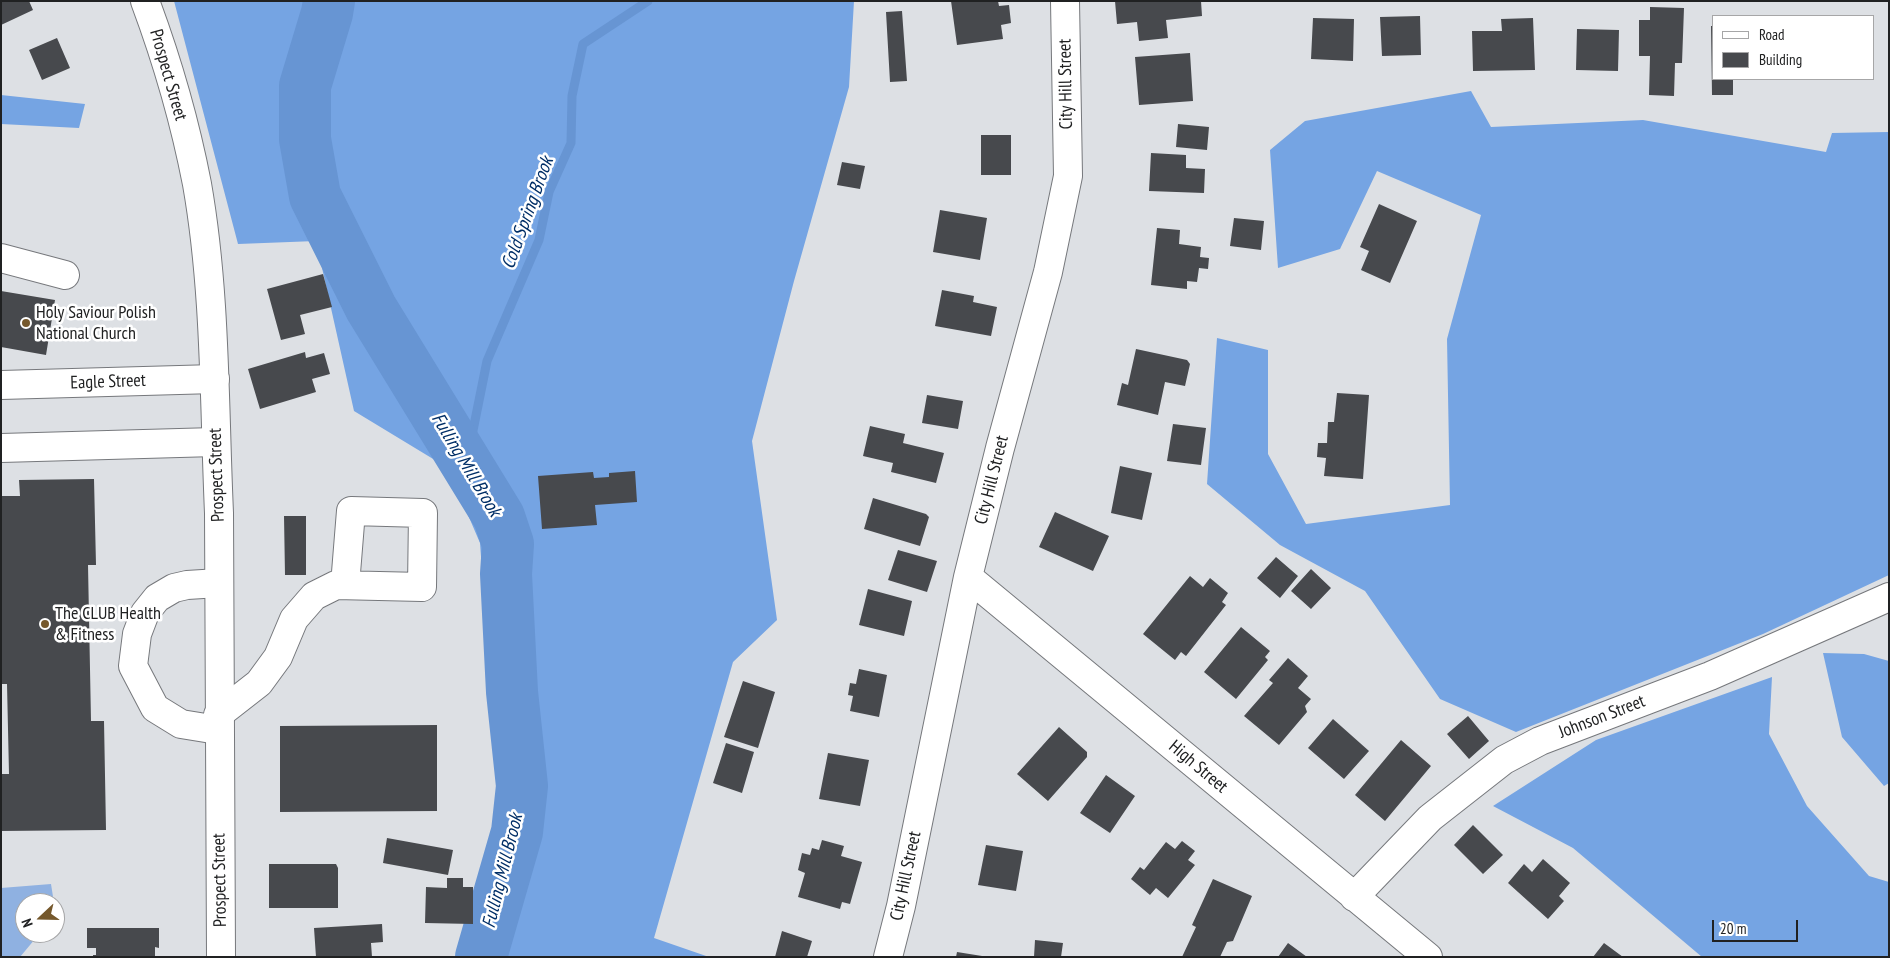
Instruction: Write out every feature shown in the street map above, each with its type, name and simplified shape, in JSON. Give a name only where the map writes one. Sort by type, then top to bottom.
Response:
[{"type":"street","name":"Prospect Street","points":[[145,1],[161,45],[177,99],[197,184],[211,308],[215,379],[218,513],[221,957]]},
{"type":"street","name":"City Hill Street","points":[[888,957],[901,906],[968,576],[1000,448],[1048,272],[1068,176],[1064,1]]},
{"type":"street","points":[[1,258],[65,275]]},
{"type":"street","name":"Eagle Street","points":[[1,385],[215,379]]},
{"type":"street","points":[[1,448],[215,442]]},
{"type":"street","name":"High Street","points":[[968,576],[1428,957]]},
{"type":"street","points":[[219,583],[174,588],[158,598],[145,613],[140,627],[135,646],[133,666],[155,708],[181,724],[218,723],[259,683],[278,657],[294,619],[314,596],[336,585],[345,585]]},
{"type":"street","name":"Johnson Street","points":[[1354,897],[1430,818],[1512,756],[1540,740],[1710,676],[1889,597]]},
{"type":"shaded area","points":[[174,1],[854,1],[849,87],[794,281],[752,441],[777,620],[733,662],[654,938],[709,957],[463,957],[501,827],[480,543],[448,468],[354,411],[316,241],[238,244]]},
{"type":"shaded area","points":[[1471,91],[1491,127],[1643,120],[1826,152],[1832,133],[1889,132],[1889,575],[1763,634],[1516,732],[1440,699],[1365,591],[1280,545],[1207,484],[1217,338],[1268,350],[1268,454],[1306,524],[1450,505],[1447,339],[1481,215],[1377,171],[1340,249],[1278,268],[1270,150],[1305,121]]},
{"type":"shaded area","points":[[1,95],[85,104],[79,128],[1,124]]},
{"type":"shaded area","points":[[1823,653],[1864,654],[1889,661],[1889,783],[1884,786],[1842,737]]},
{"type":"shaded area","points":[[1772,677],[1769,734],[1807,806],[1869,876],[1889,882],[1889,957],[1702,957],[1573,848],[1493,806],[1596,740]]},
{"type":"shaded area","points":[[51,884],[52,893],[15,893],[15,943],[32,943],[20,957],[1,957],[1,888]]},
{"type":"building","points":[[1,1],[29,1],[33,10],[1,25]]},
{"type":"building","points":[[951,1],[998,1],[999,6],[1009,5],[1011,23],[1001,25],[1003,39],[957,45]]},
{"type":"building","points":[[1115,1],[1201,1],[1202,16],[1166,20],[1168,38],[1139,41],[1137,22],[1117,24]]},
{"type":"building","points":[[1650,7],[1684,8],[1682,63],[1675,63],[1674,96],[1649,95],[1650,56],[1639,56],[1639,20],[1650,20]]},
{"type":"building","points":[[902,11],[907,81],[890,82],[886,12]]},
{"type":"building","points":[[1420,16],[1421,55],[1382,56],[1380,17]]},
{"type":"building","points":[[1313,18],[1354,19],[1353,61],[1311,59]]},
{"type":"building","points":[[1533,18],[1535,70],[1473,71],[1472,31],[1502,31],[1501,19]]},
{"type":"building","points":[[1711,26],[1712,80],[1733,80],[1733,95],[1712,95]]},
{"type":"building","points":[[1577,29],[1619,30],[1618,71],[1576,70]]},
{"type":"building","points":[[57,38],[70,68],[42,80],[29,50]]},
{"type":"building","points":[[1190,53],[1193,101],[1139,105],[1135,57]]},
{"type":"building","points":[[1178,124],[1209,127],[1207,150],[1176,147]]},
{"type":"building","points":[[981,135],[1011,135],[1011,175],[981,175]]},
{"type":"building","points":[[1151,153],[1186,155],[1186,168],[1205,169],[1204,193],[1149,191]]},
{"type":"building","points":[[842,162],[865,166],[860,189],[837,185]]},
{"type":"building","points":[[1379,204],[1417,221],[1390,283],[1361,270],[1369,251],[1360,247]]},
{"type":"building","points":[[940,210],[987,218],[980,260],[933,252]]},
{"type":"building","points":[[1234,218],[1264,221],[1261,250],[1230,246]]},
{"type":"building","points":[[1157,228],[1180,230],[1179,244],[1201,247],[1200,257],[1209,258],[1208,269],[1199,268],[1197,282],[1187,281],[1187,289],[1151,285]]},
{"type":"building","points":[[323,274],[332,307],[300,315],[305,334],[281,340],[267,289]]},
{"type":"building","points":[[942,290],[974,296],[973,302],[997,307],[991,336],[935,326]]},
{"type":"building","name":"Holy Saviour Polish National Church","points":[[1,291],[55,300],[46,355],[1,347]]},
{"type":"building","points":[[1136,349],[1187,360],[1190,364],[1185,386],[1165,382],[1158,415],[1117,405],[1122,383],[1128,385]]},
{"type":"building","points":[[305,352],[306,358],[324,353],[330,374],[312,379],[316,392],[260,409],[248,369]]},
{"type":"building","points":[[1337,393],[1369,395],[1363,479],[1324,476],[1326,458],[1317,457],[1318,443],[1327,443],[1328,422],[1334,422]]},
{"type":"building","points":[[927,395],[963,401],[958,429],[922,423]]},
{"type":"building","points":[[1173,424],[1206,428],[1201,465],[1167,461]]},
{"type":"building","points":[[870,426],[905,434],[903,443],[944,453],[936,483],[891,472],[893,463],[863,456]]},
{"type":"building","points":[[1120,466],[1152,473],[1142,520],[1111,513]]},
{"type":"building","points":[[635,471],[637,502],[595,505],[597,525],[542,529],[538,476],[593,472],[594,478],[609,477],[609,473]]},
{"type":"building","name":"The CLUB Health & Fitness","points":[[94,479],[96,565],[88,565],[91,721],[104,721],[106,830],[1,831],[1,774],[9,774],[7,684],[1,684],[1,496],[20,496],[19,480]]},
{"type":"building","points":[[873,498],[926,514],[929,517],[920,546],[864,529]]},
{"type":"building","points":[[1055,512],[1109,536],[1093,571],[1039,547]]},
{"type":"building","points":[[284,516],[306,516],[306,575],[285,575]]},
{"type":"building","points":[[898,550],[937,561],[927,592],[888,580]]},
{"type":"building","points":[[1276,557],[1298,576],[1280,598],[1257,578]]},
{"type":"building","points":[[1311,569],[1331,588],[1311,609],[1291,591]]},
{"type":"building","points":[[1190,576],[1203,587],[1210,578],[1228,593],[1222,602],[1226,605],[1186,656],[1181,652],[1175,660],[1143,634]]},
{"type":"building","points":[[868,589],[912,601],[904,636],[859,625]]},
{"type":"building","points":[[1241,627],[1270,651],[1265,657],[1268,660],[1236,699],[1204,672]]},
{"type":"building","points":[[1288,658],[1308,676],[1298,688],[1311,699],[1305,706],[1307,712],[1279,745],[1244,716],[1273,683],[1269,680]]},
{"type":"building","points":[[859,669],[887,675],[879,717],[850,711],[853,696],[848,695],[850,683],[856,684]]},
{"type":"building","points":[[743,681],[775,692],[758,748],[724,737]]},
{"type":"building","points":[[1468,716],[1489,741],[1469,759],[1447,734]]},
{"type":"building","points":[[1333,719],[1369,751],[1344,779],[1308,748]]},
{"type":"building","points":[[437,725],[437,811],[280,812],[280,726]]},
{"type":"building","points":[[1059,727],[1087,752],[1087,757],[1048,801],[1017,774]]},
{"type":"building","points":[[1401,740],[1431,766],[1385,821],[1355,795]]},
{"type":"building","points":[[726,743],[754,752],[742,793],[713,783]]},
{"type":"building","points":[[828,753],[869,760],[860,806],[819,799]]},
{"type":"building","points":[[1106,775],[1135,796],[1110,833],[1080,813]]},
{"type":"building","points":[[1473,825],[1503,855],[1483,874],[1454,845]]},
{"type":"building","points":[[387,838],[453,850],[448,875],[383,863]]},
{"type":"building","points":[[822,840],[844,846],[841,856],[862,862],[850,904],[842,902],[840,909],[798,897],[805,873],[798,870],[802,853],[810,855],[812,848],[819,850]]},
{"type":"building","points":[[1182,841],[1195,851],[1188,860],[1195,865],[1168,898],[1156,888],[1150,895],[1131,879],[1140,867],[1144,870],[1166,842],[1175,849]]},
{"type":"building","points":[[986,845],[1023,851],[1016,891],[978,885]]},
{"type":"building","points":[[1543,859],[1570,883],[1559,896],[1564,901],[1548,919],[1508,883],[1524,864],[1532,872]]},
{"type":"building","points":[[269,864],[336,864],[338,868],[338,908],[269,908]]},
{"type":"building","points":[[447,878],[463,878],[463,887],[473,887],[473,924],[425,923],[426,887],[447,888]]},
{"type":"building","points":[[1213,879],[1252,896],[1233,941],[1227,942],[1220,957],[1182,957],[1196,927],[1192,925]]},
{"type":"building","points":[[382,924],[383,942],[371,943],[372,957],[316,957],[314,928]]},
{"type":"building","points":[[87,928],[159,928],[159,948],[155,947],[155,957],[93,957],[93,955],[96,955],[96,948],[87,948]]},
{"type":"building","points":[[782,931],[812,941],[807,957],[775,957]]},
{"type":"building","points":[[1035,940],[1063,943],[1061,957],[1034,957]]},
{"type":"building","points":[[1288,943],[1307,957],[1278,957]]},
{"type":"building","points":[[1604,943],[1623,957],[1593,957]]},
{"type":"building","points":[[957,952],[982,956],[982,957],[956,957]]},
{"type":"waterway","name":"Cold Spring Brook","points":[[329,1],[305,86],[305,139],[315,196],[371,308],[499,517],[508,544],[506,574],[512,692],[522,786],[517,832],[481,957]]},
{"type":"waterway","name":"Cold Spring Brook","points":[[466,465],[487,361],[539,240],[549,192],[571,143],[572,96],[583,44],[648,1]]},
{"type":"place","name":"Holy Saviour Polish National Church","points":[[26,323]]},
{"type":"place","name":"The CLUB Health & Fitness","points":[[45,624]]},
{"type":"water label","name":"Fulling Mill Brook","points":[[466,465]]},
{"type":"water label","name":"Fulling Mill Brook","points":[[503,871]]}]
